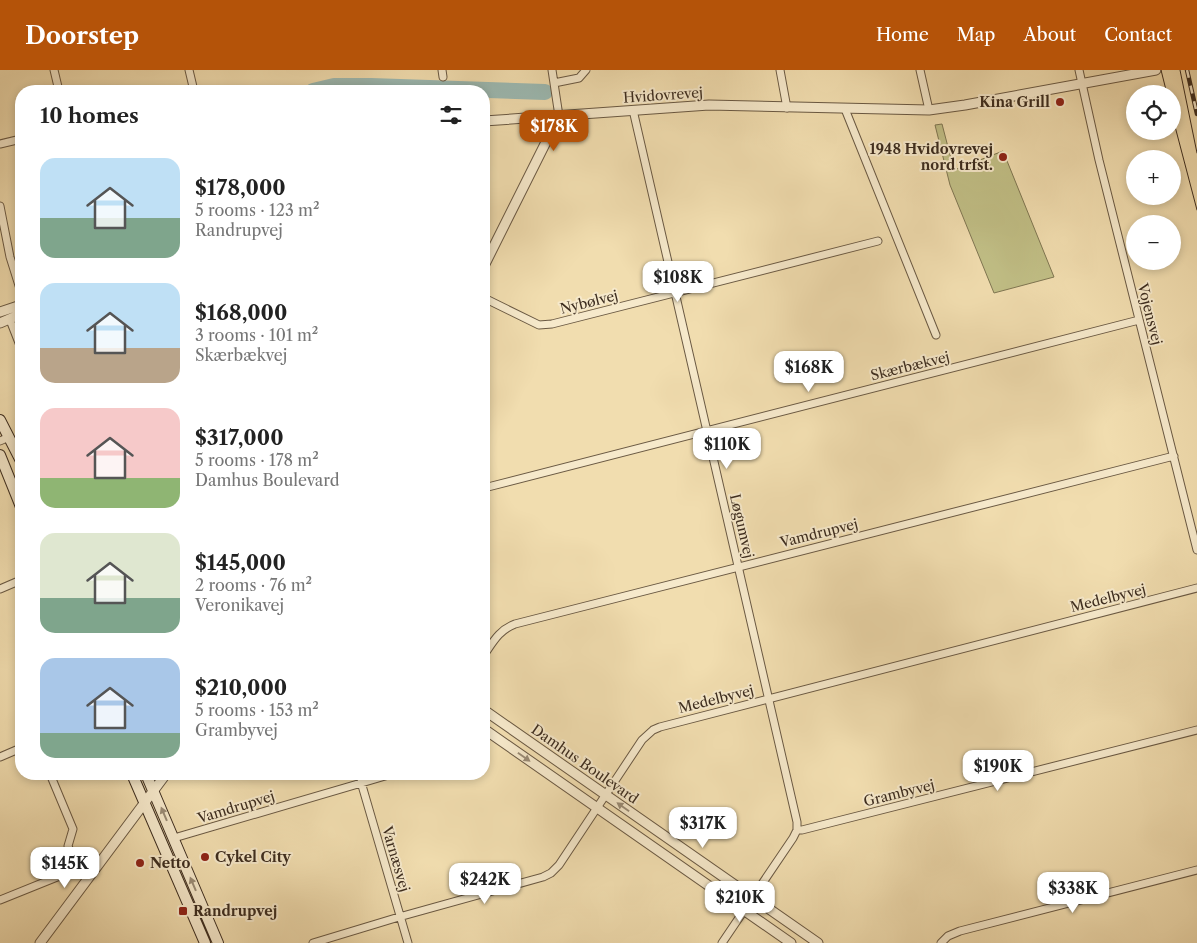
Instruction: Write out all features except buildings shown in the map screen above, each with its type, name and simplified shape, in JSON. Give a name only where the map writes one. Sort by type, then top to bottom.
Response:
[{"type":"main road","points":[[0,420],[5,439],[15,453]]},
{"type":"main road","points":[[0,454],[15,492]]},
{"type":"main road","points":[[135,780],[205,943]]},
{"type":"main road","points":[[149,780],[218,943]]},
{"type":"street","points":[[54,70],[58,85]]},
{"type":"street","points":[[189,70],[193,85]]},
{"type":"street","points":[[490,254],[559,116],[552,70]]},
{"type":"street","points":[[554,83],[579,78],[586,70]]},
{"type":"street","points":[[780,70],[787,108]]},
{"type":"street","points":[[920,70],[928,110]]},
{"type":"street","name":"Vojensvej","points":[[1079,70],[1197,550]]},
{"type":"street","name":"Hvidovrevej","points":[[490,121],[709,106],[928,110],[1156,70]]},
{"type":"street","points":[[845,108],[936,335]]},
{"type":"street","name":"Løgumvej","points":[[633,110],[796,814],[797,830]]},
{"type":"street","points":[[0,144],[15,140]]},
{"type":"street","points":[[0,206],[10,258],[15,273]]},
{"type":"street","name":"Nybølvej","points":[[490,301],[539,325],[552,324],[878,241]]},
{"type":"street","points":[[0,312],[15,307]]},
{"type":"street","points":[[0,323],[15,317]]},
{"type":"street","points":[[10,320],[15,333]]},
{"type":"street","name":"Skærbækvej","points":[[490,486],[1139,320]]},
{"type":"street","name":"Vamdrupvej","points":[[490,646],[499,633],[515,624],[1174,456]]},
{"type":"street","points":[[0,588],[15,582]]},
{"type":"street","name":"Medelbyvej","points":[[313,943],[543,877],[559,865],[642,740],[653,730],[667,724],[1197,588]]},
{"type":"street","name":"Damhus Boulevard","points":[[490,714],[818,943]]},
{"type":"street","name":"Grambyvej","points":[[797,830],[1197,730]]},
{"type":"street","points":[[490,733],[791,943]]},
{"type":"street","points":[[0,757],[15,751]]},
{"type":"street","points":[[53,780],[73,829],[68,846],[77,869],[89,877]]},
{"type":"street","points":[[40,943],[161,780]]},
{"type":"street","name":"Vamdrupvej","points":[[174,838],[369,780]]},
{"type":"street","name":"Varnæsvej","points":[[361,782],[408,943]]},
{"type":"street","points":[[722,943],[797,830]]},
{"type":"street","points":[[0,900],[77,869]]},
{"type":"street","points":[[941,943],[948,936],[960,931],[1197,870]]},
{"type":"shaded area","points":[[942,124],[954,170],[1003,151],[1054,277],[994,293],[950,185],[935,125]]},
{"type":"waterway","points":[[490,90],[545,92]]},
{"type":"tram line","points":[[1161,70],[1165,85]]},
{"type":"tram line","points":[[1180,70],[1197,153]]},
{"type":"tram line","points":[[1179,140],[1197,210]]},
{"type":"railway","points":[[1187,70],[1197,114]]},
{"type":"place","name":"Kina Grill","points":[[1060,102]]},
{"type":"place","name":"1948 Hvidovrevej nord trfst.","points":[[1003,157]]},
{"type":"place","name":"Cykel City","points":[[205,857]]},
{"type":"place","name":"Netto","points":[[140,863]]},
{"type":"place","name":"Randrupvej","points":[[183,911]]}]
